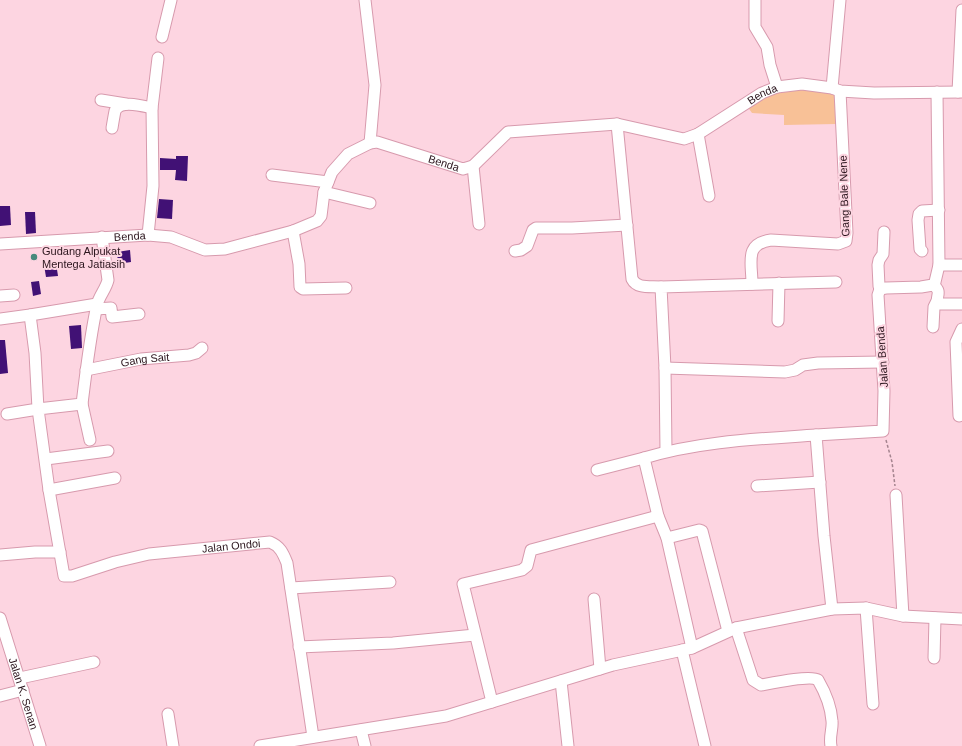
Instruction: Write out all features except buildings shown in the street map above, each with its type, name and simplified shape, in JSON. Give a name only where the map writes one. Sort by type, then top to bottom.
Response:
[{"type":"street","points":[[162,36],[171,0]]},
{"type":"street","points":[[365,0],[375,85],[370,142]]},
{"type":"street","points":[[756,0],[755,26],[767,47],[770,65],[777,87]]},
{"type":"street","points":[[836,89],[840,0]]},
{"type":"street","points":[[960,92],[962,10]]},
{"type":"street","points":[[148,234],[153,186],[152,108],[158,58]]},
{"type":"street","name":"Benda","points":[[0,244],[148,234],[171,237],[205,250],[225,249],[293,231],[317,220],[321,216],[326,187],[332,172],[348,154],[370,142],[377,142],[463,169],[473,166],[508,132],[617,124],[684,139],[698,134],[762,93],[777,87],[802,84],[874,93],[960,92]]},
{"type":"street","name":"Gang Bale Nene","points":[[752,284],[752,251],[756,245],[762,242],[771,240],[838,244],[846,241],[847,233],[836,89]]},
{"type":"street","points":[[933,285],[939,265],[937,92]]},
{"type":"street","points":[[101,100],[152,108]]},
{"type":"street","points":[[112,128],[115,110],[126,104]]},
{"type":"street","points":[[617,124],[632,279],[635,284],[639,286],[661,286],[836,282]]},
{"type":"street","points":[[698,134],[709,196]]},
{"type":"street","points":[[473,166],[479,224]]},
{"type":"street","points":[[272,175],[326,187],[370,203]]},
{"type":"street","points":[[922,251],[920,249],[919,214],[922,212],[939,210]]},
{"type":"street","points":[[515,251],[521,250],[527,246],[533,230],[536,228],[572,228],[627,224]]},
{"type":"street","points":[[293,231],[299,264],[300,287],[303,289],[346,288]]},
{"type":"street","name":"Jalan Benda","points":[[883,431],[884,391],[878,295],[880,289],[878,265],[883,254],[884,232]]},
{"type":"street","points":[[90,440],[82,404],[86,370],[97,307],[108,280],[102,237]]},
{"type":"street","points":[[939,265],[962,266]]},
{"type":"street","points":[[778,321],[779,283]]},
{"type":"street","points":[[880,289],[933,285]]},
{"type":"street","points":[[933,285],[939,292],[934,307],[933,327]]},
{"type":"street","points":[[661,286],[665,368],[666,451]]},
{"type":"street","points":[[0,296],[14,295]]},
{"type":"street","points":[[937,301],[938,304],[962,304]]},
{"type":"street","points":[[0,319],[97,307],[112,308],[112,317],[139,314]]},
{"type":"street","points":[[0,555],[35,552],[60,552],[49,490],[38,409],[35,353],[30,315]]},
{"type":"street","points":[[958,416],[956,342],[962,332],[962,329]]},
{"type":"street","name":"Gang Sait","points":[[86,370],[141,359],[189,355],[196,353],[202,348]]},
{"type":"street","points":[[665,368],[785,372],[795,370],[803,365],[818,363],[882,362]]},
{"type":"street","points":[[7,414],[82,404]]},
{"type":"street","points":[[597,470],[666,451],[683,448],[754,439],[883,431]]},
{"type":"street","points":[[816,435],[824,536],[832,609]]},
{"type":"street","points":[[46,459],[108,451]]},
{"type":"street","points":[[644,458],[658,516],[666,538],[705,746]]},
{"type":"street","points":[[49,490],[115,478]]},
{"type":"street","points":[[757,486],[820,482]]},
{"type":"street","points":[[896,495],[903,616]]},
{"type":"street","points":[[492,702],[463,584],[522,570],[527,566],[531,550],[658,516]]},
{"type":"street","points":[[666,538],[699,530],[702,531],[732,630],[753,680],[761,685],[816,678],[828,702],[832,722],[830,735],[831,746]]},
{"type":"street","name":"Jalan Ondoi","points":[[60,552],[64,576],[72,576],[116,562],[148,554],[270,542],[278,545],[284,554],[287,563],[313,737]]},
{"type":"street","points":[[290,588],[390,582]]},
{"type":"street","points":[[594,599],[600,669]]},
{"type":"street","points":[[866,608],[873,704]]},
{"type":"street","points":[[260,746],[446,716],[600,669],[687,649],[732,630],[832,609],[866,608],[903,616],[962,619]]},
{"type":"street","name":"Jalan K. Senan","points":[[0,618],[40,746]]},
{"type":"street","points":[[934,658],[935,618]]},
{"type":"street","points":[[299,647],[393,643],[476,635]]},
{"type":"street","points":[[20,678],[94,662]]},
{"type":"street","points":[[560,681],[568,746]]},
{"type":"street","points":[[0,696],[23,690]]},
{"type":"street","points":[[168,714],[173,746]]},
{"type":"street","points":[[361,730],[364,746]]},
{"type":"path","points":[[883,431],[892,462],[896,495]]},
{"type":"shaded area","points":[[800,88],[836,94],[836,124],[784,125],[784,115],[752,113],[747,106],[770,92]]},
{"type":"place","name":"Gudang Alpukat Mentega Jatiasih","points":[[34,257]]}]
